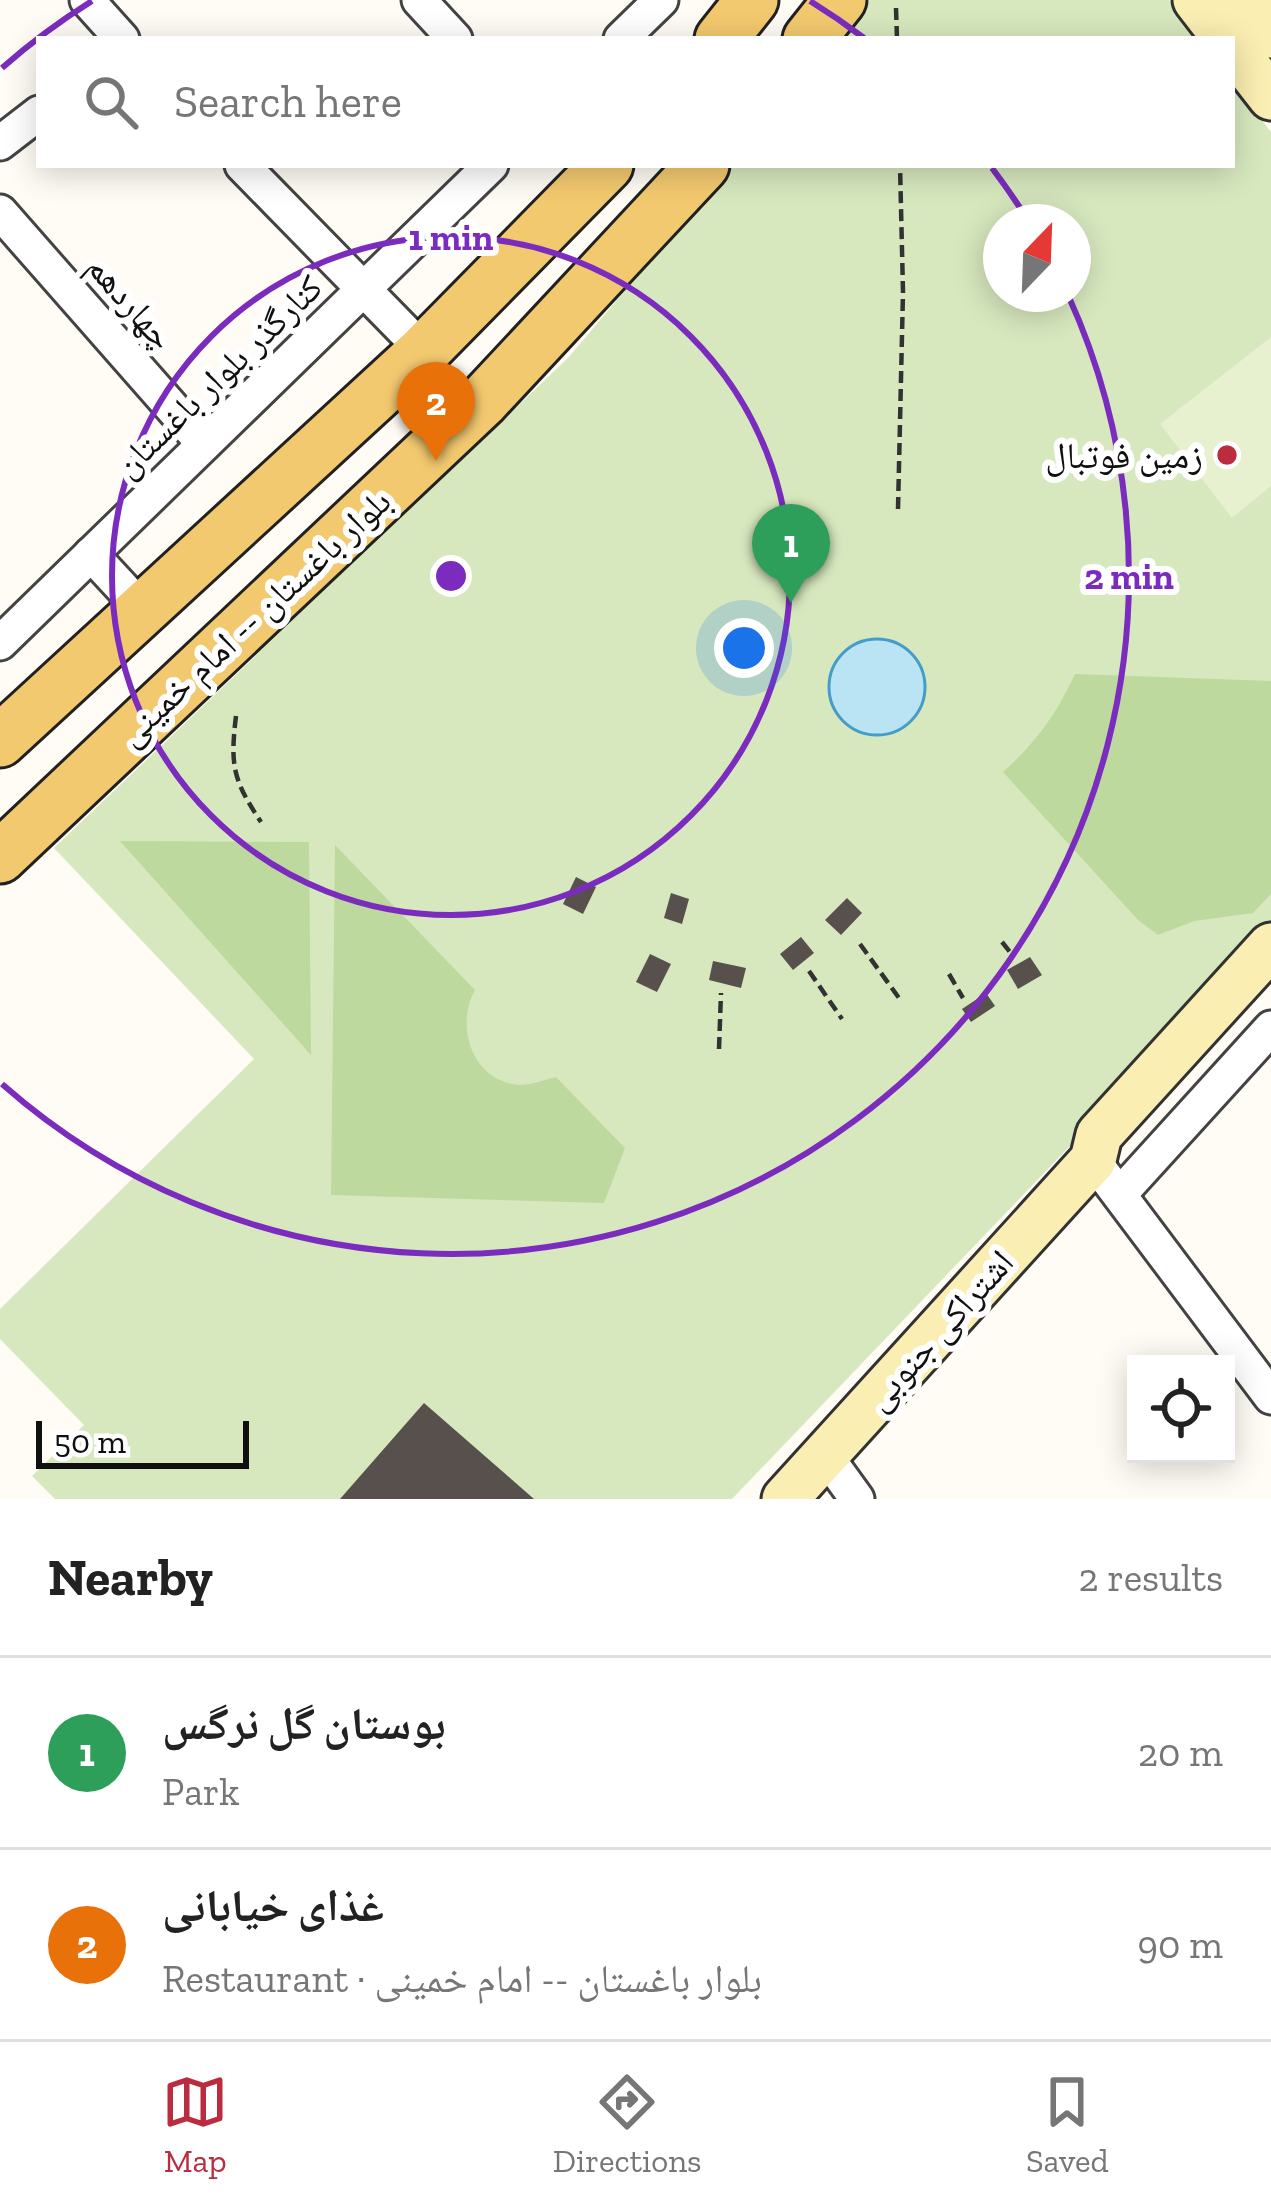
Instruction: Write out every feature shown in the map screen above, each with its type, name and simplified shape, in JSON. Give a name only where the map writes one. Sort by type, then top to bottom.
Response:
[{"type":"main road","points":[[723,36],[752,0]]},
{"type":"main road","points":[[811,36],[840,0]]},
{"type":"main road","points":[[1196,0],[1224,36]]},
{"type":"main road","points":[[1244,0],[1271,35]]},
{"type":"main road","points":[[1235,50],[1271,97]]},
{"type":"main road","points":[[0,741],[424,351],[604,168]]},
{"type":"main road","name":"بلوار باغستان -- امام خمینی","points":[[0,857],[443,440],[700,168]]},
{"type":"main road","points":[[386,387],[396,424],[410,438],[443,440]]},
{"type":"main road","points":[[320,447],[345,453],[363,468],[372,485],[368,509]]},
{"type":"main road","name":"اشتراکی جنوبی","points":[[1107,1177],[1099,1136],[1271,946]]},
{"type":"main road","name":"اشتراکی جنوبی","points":[[785,1499],[1107,1177],[1117,1153],[1271,980]]},
{"type":"street","points":[[87,0],[119,36]]},
{"type":"street","points":[[419,0],[452,36]]},
{"type":"street","points":[[624,36],[661,0]]},
{"type":"street","points":[[0,143],[36,115]]},
{"type":"street","points":[[245,168],[424,351]]},
{"type":"street","name":"کنارگذر بلوار باغستان","points":[[0,643],[488,168]]},
{"type":"street","name":"چهاردهم","points":[[0,212],[204,444]]},
{"type":"street","points":[[92,554],[142,609]]},
{"type":"street","points":[[1271,1028],[1107,1177],[1271,1397]]},
{"type":"street","points":[[826,1456],[857,1499]]},
{"type":"path","points":[[896,8],[896,36]]},
{"type":"path","points":[[898,509],[903,292],[900,168]]},
{"type":"path","points":[[236,716],[230,759],[238,786],[261,822]]},
{"type":"path","points":[[1002,942],[1014,957]]},
{"type":"path","points":[[860,944],[899,998]]},
{"type":"path","points":[[809,971],[842,1019]]},
{"type":"path","points":[[949,974],[963,998]]},
{"type":"path","points":[[718,1049],[722,993]]},
{"type":"green space","points":[[870,0],[1169,0],[1197,36],[840,36]]},
{"type":"green space","points":[[1235,86],[1271,132],[1271,936],[732,1499],[55,1499],[32,1476],[84,1425],[0,1339],[0,1309],[254,1059],[54,848],[568,358],[728,168],[1235,168]]},
{"type":"green space","name":"زمین فوتبال","points":[[1271,337],[1271,486],[1232,518],[1160,424]]},
{"type":"green space","points":[[1075,674],[1271,681],[1271,894],[1253,913],[1194,921],[1158,935],[1138,920],[1003,772],[1044,727]]},
{"type":"green space","points":[[120,841],[309,842],[311,1055]]},
{"type":"green space","points":[[335,845],[475,990],[467,1034],[489,1073],[519,1085],[556,1077],[625,1148],[604,1203],[331,1195]]},
{"type":"water","points":[[877,639],[911,653],[925,687],[911,721],[877,735],[843,721],[829,687],[843,653]]},
{"type":"building","points":[[576,877],[596,887],[583,914],[563,904]]},
{"type":"building","points":[[671,893],[689,899],[682,924],[664,918]]},
{"type":"building","points":[[847,898],[862,913],[841,935],[825,920]]},
{"type":"building","points":[[801,937],[814,953],[793,970],[780,954]]},
{"type":"building","points":[[650,954],[671,964],[657,992],[636,982]]},
{"type":"building","points":[[1030,957],[1042,975],[1018,989],[1007,970]]},
{"type":"building","points":[[713,961],[746,968],[741,988],[709,980]]},
{"type":"building","points":[[986,993],[995,1006],[971,1022],[962,1009]]},
{"type":"building","points":[[424,1403],[534,1499],[340,1499]]},
{"type":"place","name":"زمین فوتبال","points":[[1227,455]]},
{"type":"place","name":"غذای خیابانی","points":[[436,461]]},
{"type":"place","name":"بوستان گل نرگس","points":[[791,603]]}]
